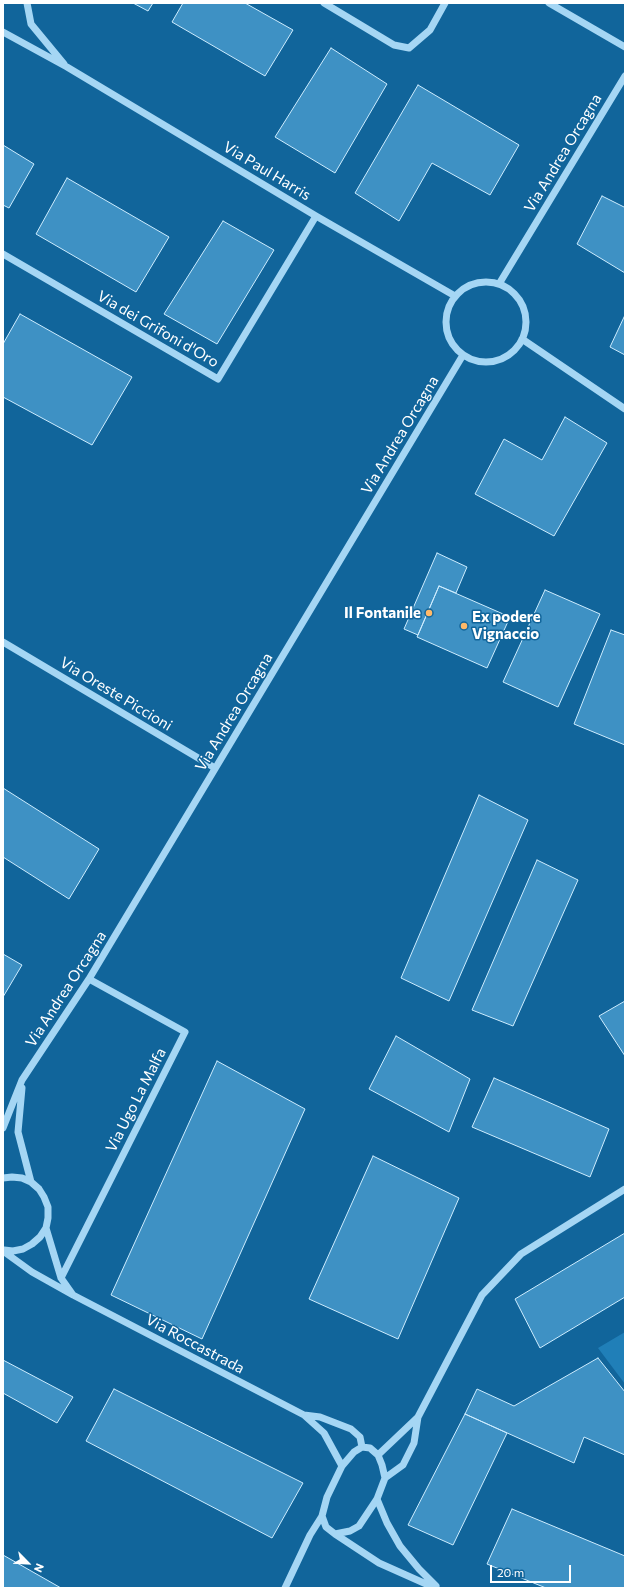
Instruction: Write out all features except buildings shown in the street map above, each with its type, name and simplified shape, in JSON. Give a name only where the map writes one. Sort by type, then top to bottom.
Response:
[{"type":"street","name":"Via Paul Harris","points":[[27,3],[31,24],[67,67]]},
{"type":"street","points":[[324,3],[394,45],[409,48],[430,30],[445,3]]},
{"type":"street","points":[[549,3],[625,47]]},
{"type":"street","name":"Via Paul Harris","points":[[3,32],[67,67],[316,216],[455,296]]},
{"type":"street","name":"Via Andrea Orcagna","points":[[499,284],[625,76]]},
{"type":"street","name":"Via dei Grifoni d'Oro","points":[[3,254],[218,379],[316,216]]},
{"type":"street","points":[[487,282],[499,284],[511,291],[520,300],[525,313],[526,327],[522,340],[514,351],[503,359],[490,362],[476,361],[463,355],[454,346],[447,334],[446,321],[448,308],[455,296],[464,288],[487,282]]},
{"type":"street","points":[[522,340],[625,409]]},
{"type":"street","name":"Via Andrea Orcagna","points":[[3,1128],[22,1080],[89,979],[463,355]]},
{"type":"street","name":"Via Oreste Piccioni","points":[[3,642],[215,768]]},
{"type":"street","name":"Via Ugo La Malfa","points":[[61,1278],[185,1032],[89,979]]},
{"type":"street","name":"Via Andrea Orcagna","points":[[22,1080],[18,1132],[30,1182],[39,1189],[48,1207],[46,1228]]},
{"type":"street","points":[[3,1178],[17,1178],[30,1182]]},
{"type":"street","points":[[378,1455],[418,1417],[482,1295],[521,1254],[625,1188]]},
{"type":"street","points":[[3,1250],[18,1250],[32,1244],[40,1237],[46,1228]]},
{"type":"street","name":"Via Roccastrada","points":[[46,1228],[61,1278],[73,1295]]},
{"type":"street","name":"Via Roccastrada","points":[[3,1250],[32,1272],[73,1295],[304,1415],[324,1433],[342,1466]]},
{"type":"street","name":"Via Roccastrada","points":[[304,1415],[320,1417],[351,1429],[360,1436],[362,1447]]},
{"type":"street","points":[[335,1534],[350,1531],[359,1526],[377,1499],[385,1478],[403,1465],[414,1443],[418,1417]]},
{"type":"street","points":[[285,1588],[310,1535],[322,1516],[330,1489],[342,1466],[354,1452],[362,1447],[370,1448],[378,1455],[385,1478]]},
{"type":"street","points":[[377,1499],[387,1523],[400,1546],[419,1569],[438,1588]]},
{"type":"street","points":[[322,1516],[326,1527],[379,1563],[434,1588]]},
{"type":"shaded area","points":[[625,1332],[625,1384],[598,1348]]},
{"type":"place","name":"Il Fontanile","points":[[429,613]]},
{"type":"place","name":"Ex podere Vignaccio","points":[[464,626]]}]
